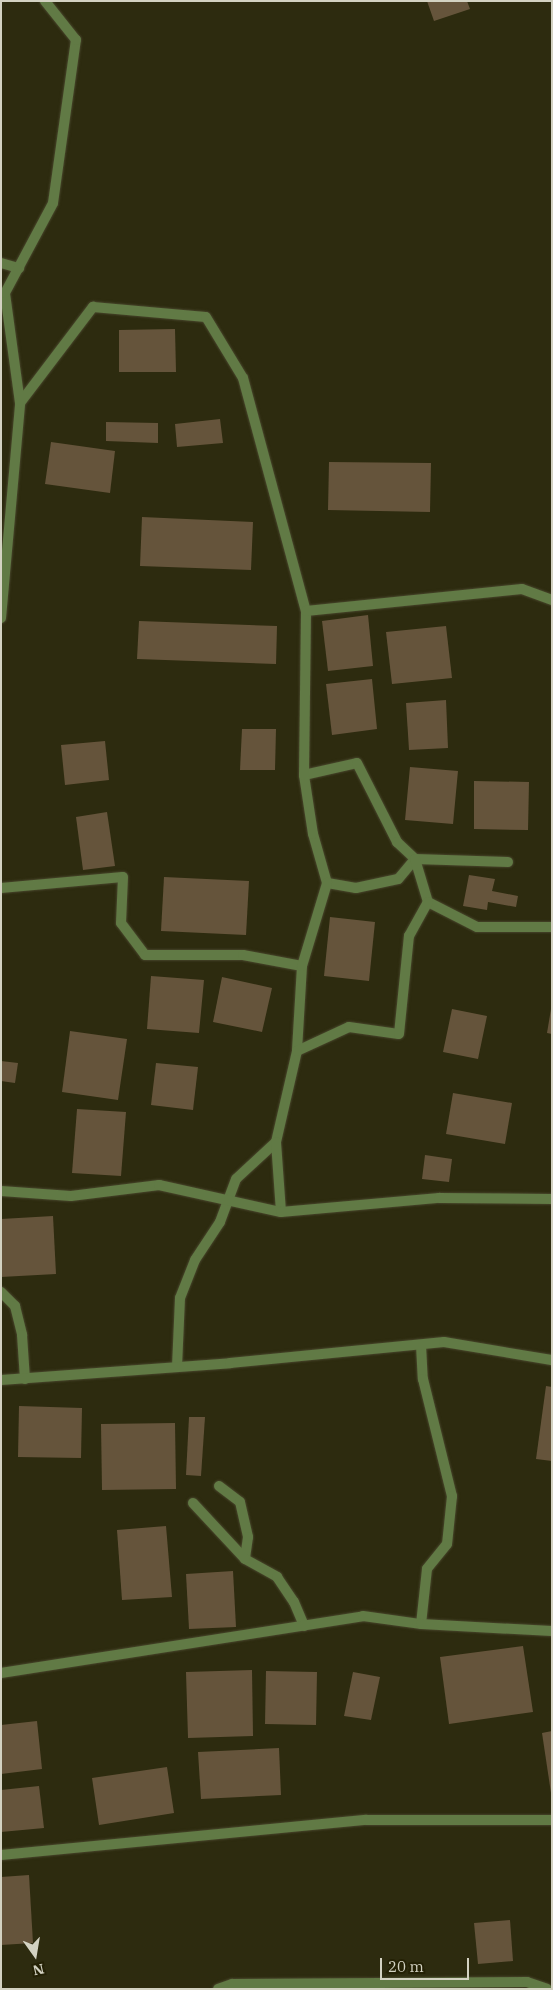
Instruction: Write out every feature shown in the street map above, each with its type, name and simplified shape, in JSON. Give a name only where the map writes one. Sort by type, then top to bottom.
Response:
[{"type":"street","points":[[1,618],[20,403],[5,293],[53,203],[76,40],[45,1]]},
{"type":"street","points":[[1,263],[19,268]]},
{"type":"street","points":[[20,403],[93,307],[206,317],[243,378],[306,611],[304,775],[312,834],[327,883],[302,966],[298,1051],[276,1142],[280,1212]]},
{"type":"street","points":[[306,611],[522,589],[552,600]]},
{"type":"street","points":[[298,1051],[349,1027],[399,1034],[409,936],[428,902],[415,859],[397,842],[357,763],[304,775]]},
{"type":"street","points":[[415,859],[508,862]]},
{"type":"street","points":[[327,883],[356,888],[398,879],[415,859]]},
{"type":"street","points":[[1,888],[124,877],[121,924],[145,955],[243,955],[302,966]]},
{"type":"street","points":[[428,902],[477,927],[552,927]]},
{"type":"street","points":[[177,1367],[180,1298],[195,1260],[230,1202],[236,1179],[276,1142]]},
{"type":"street","points":[[1,1191],[70,1196],[159,1185],[280,1212],[439,1198],[552,1199]]},
{"type":"street","points":[[1,1292],[15,1306],[22,1335],[25,1379]]},
{"type":"street","points":[[1,1380],[177,1367],[444,1342],[552,1360]]},
{"type":"street","points":[[421,1344],[423,1379],[452,1496],[447,1544],[426,1569],[421,1624]]},
{"type":"street","points":[[219,1486],[240,1502],[248,1537],[246,1559]]},
{"type":"street","points":[[193,1503],[246,1559],[277,1577],[294,1602],[304,1626]]},
{"type":"street","points":[[1,1673],[363,1616],[421,1624],[552,1630]]},
{"type":"street","points":[[1,1855],[366,1820],[552,1820]]},
{"type":"street","points":[[218,1989],[232,1984],[527,1982],[547,1989]]},
{"type":"building","points":[[427,1],[467,1],[470,9],[434,21]]},
{"type":"building","points":[[175,329],[176,372],[119,372],[119,330]]},
{"type":"building","points":[[220,419],[223,443],[177,447],[175,424]]},
{"type":"building","points":[[106,422],[158,423],[158,443],[106,441]]},
{"type":"building","points":[[51,442],[115,451],[110,493],[45,484]]},
{"type":"building","points":[[329,462],[431,463],[430,512],[328,510]]},
{"type":"building","points":[[142,517],[253,522],[251,570],[140,566]]},
{"type":"building","points":[[368,615],[373,666],[328,671],[322,621]]},
{"type":"building","points":[[139,621],[277,626],[276,664],[137,659]]},
{"type":"building","points":[[446,626],[452,678],[392,684],[386,632]]},
{"type":"building","points":[[372,679],[377,729],[332,735],[326,684]]},
{"type":"building","points":[[446,700],[448,748],[409,750],[406,703]]},
{"type":"building","points":[[242,729],[276,729],[275,770],[240,770]]},
{"type":"building","points":[[105,741],[109,780],[65,785],[61,745]]},
{"type":"building","points":[[410,767],[458,771],[453,824],[405,820]]},
{"type":"building","points":[[474,781],[529,782],[528,830],[474,829]]},
{"type":"building","points":[[107,812],[115,866],[83,870],[76,817]]},
{"type":"building","points":[[469,875],[495,879],[492,891],[518,896],[516,907],[488,902],[487,910],[463,906]]},
{"type":"building","points":[[164,877],[249,881],[246,935],[161,931]]},
{"type":"building","points":[[330,917],[375,922],[369,981],[324,976]]},
{"type":"building","points":[[151,976],[204,980],[199,1033],[147,1029]]},
{"type":"building","points":[[222,977],[272,988],[262,1032],[213,1022]]},
{"type":"building","points":[[452,1009],[487,1016],[478,1059],[443,1052]]},
{"type":"building","points":[[552,1009],[552,1034],[547,1033]]},
{"type":"building","points":[[70,1031],[127,1039],[118,1100],[62,1092]]},
{"type":"building","points":[[1,1061],[18,1063],[15,1083],[1,1081]]},
{"type":"building","points":[[156,1063],[198,1067],[193,1110],[151,1105]]},
{"type":"building","points":[[453,1093],[512,1103],[505,1144],[446,1134]]},
{"type":"building","points":[[77,1109],[126,1112],[121,1176],[72,1173]]},
{"type":"building","points":[[425,1155],[452,1159],[449,1182],[422,1179]]},
{"type":"building","points":[[53,1216],[56,1274],[1,1277],[1,1219]]},
{"type":"building","points":[[546,1386],[552,1387],[552,1461],[536,1459]]},
{"type":"building","points":[[19,1406],[82,1408],[81,1458],[18,1457]]},
{"type":"building","points":[[189,1417],[205,1417],[201,1476],[186,1475]]},
{"type":"building","points":[[175,1423],[176,1489],[102,1490],[101,1424]]},
{"type":"building","points":[[166,1526],[172,1597],[122,1600],[117,1530]]},
{"type":"building","points":[[233,1571],[236,1627],[189,1629],[186,1574]]},
{"type":"building","points":[[523,1646],[533,1712],[449,1724],[440,1657]]},
{"type":"building","points":[[252,1670],[253,1736],[188,1738],[186,1672]]},
{"type":"building","points":[[266,1671],[317,1672],[316,1725],[265,1724]]},
{"type":"building","points":[[353,1672],[380,1677],[371,1720],[344,1716]]},
{"type":"building","points":[[37,1721],[42,1769],[1,1774],[1,1725]]},
{"type":"building","points":[[552,1731],[552,1793],[551,1793],[542,1733]]},
{"type":"building","points":[[279,1748],[281,1795],[201,1799],[198,1752]]},
{"type":"building","points":[[167,1767],[174,1813],[99,1825],[92,1778]]},
{"type":"building","points":[[39,1786],[44,1828],[1,1832],[1,1790]]},
{"type":"building","points":[[29,1875],[33,1943],[1,1945],[1,1877]]},
{"type":"building","points":[[510,1920],[513,1961],[478,1964],[474,1923]]}]
